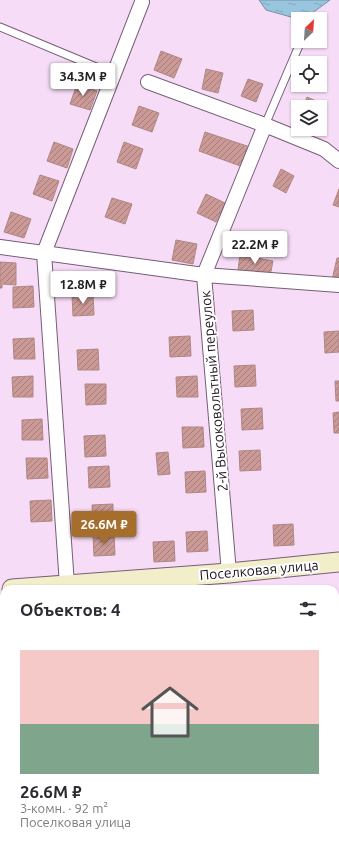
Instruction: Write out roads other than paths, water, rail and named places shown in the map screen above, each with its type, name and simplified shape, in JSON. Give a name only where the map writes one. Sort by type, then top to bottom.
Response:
[{"type":"street","points":[[67,585],[44,253],[142,2]]},
{"type":"street","points":[[148,82],[265,125],[324,149],[339,161]]},
{"type":"street","name":"2-й Высоковольтный переулок","points":[[230,573],[204,275],[265,125]]},
{"type":"street","points":[[0,247],[204,275],[339,285]]},
{"type":"street","name":"Поселковая улица","points":[[67,585],[157,584],[230,573],[339,562]]},
{"type":"lane","points":[[0,28],[113,74]]},
{"type":"lane","points":[[265,125],[298,48]]},
{"type":"water","points":[[259,0],[330,0],[314,12],[291,12],[291,17],[266,10]]}]
